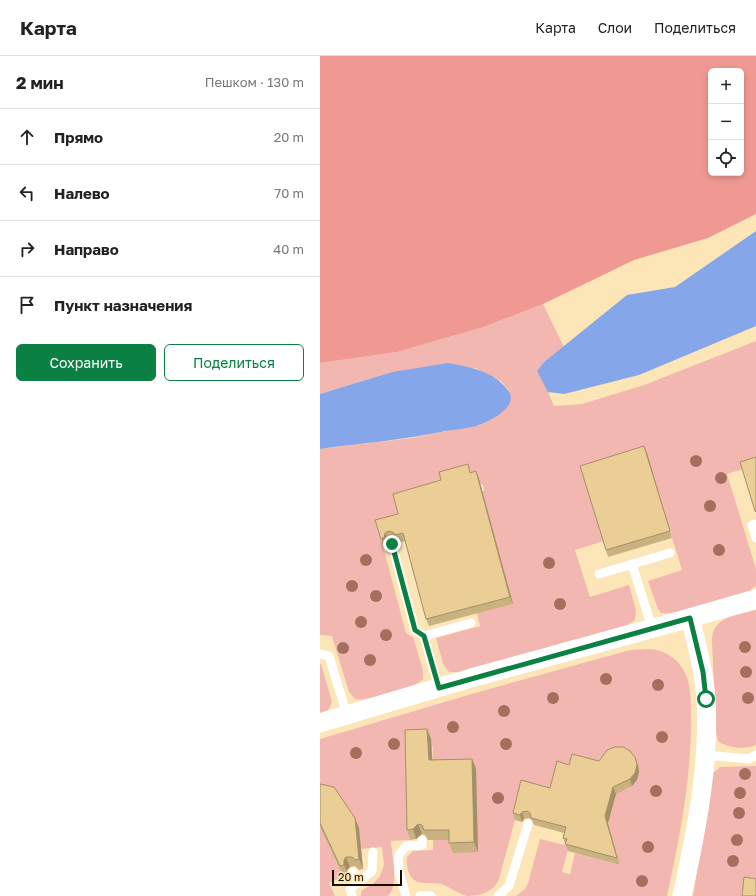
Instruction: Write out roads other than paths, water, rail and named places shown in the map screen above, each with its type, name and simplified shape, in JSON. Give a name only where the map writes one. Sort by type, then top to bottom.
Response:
[{"type":"street","points":[[320,723],[756,599]]},
{"type":"street","points":[[682,896],[696,824],[705,755],[706,699],[703,672],[690,618]]},
{"type":"lane","points":[[756,524],[752,525],[756,538]]},
{"type":"lane","points":[[392,544],[415,630],[424,636],[439,688]]},
{"type":"lane","points":[[599,574],[670,553]]},
{"type":"lane","points":[[632,564],[652,628]]},
{"type":"lane","points":[[424,636],[471,623]]},
{"type":"lane","points":[[320,654],[329,656],[347,715]]},
{"type":"lane","points":[[705,755],[749,759],[756,755]]},
{"type":"lane","points":[[498,896],[510,886],[528,824]]},
{"type":"lane","points":[[406,896],[399,872],[398,856],[406,846],[422,845],[422,840]]},
{"type":"lane","points":[[352,896],[350,890],[372,871],[373,852]]},
{"type":"lane","points":[[353,872],[360,882]]},
{"type":"lane","points":[[420,896],[431,896]]},
{"type":"water","points":[[756,231],[756,326],[639,375],[564,394],[548,392],[537,371],[544,362],[627,295],[675,287]]},
{"type":"water","points":[[448,363],[473,368],[495,378],[511,395],[507,407],[495,417],[476,426],[414,437],[320,449],[320,394],[392,372]]}]
